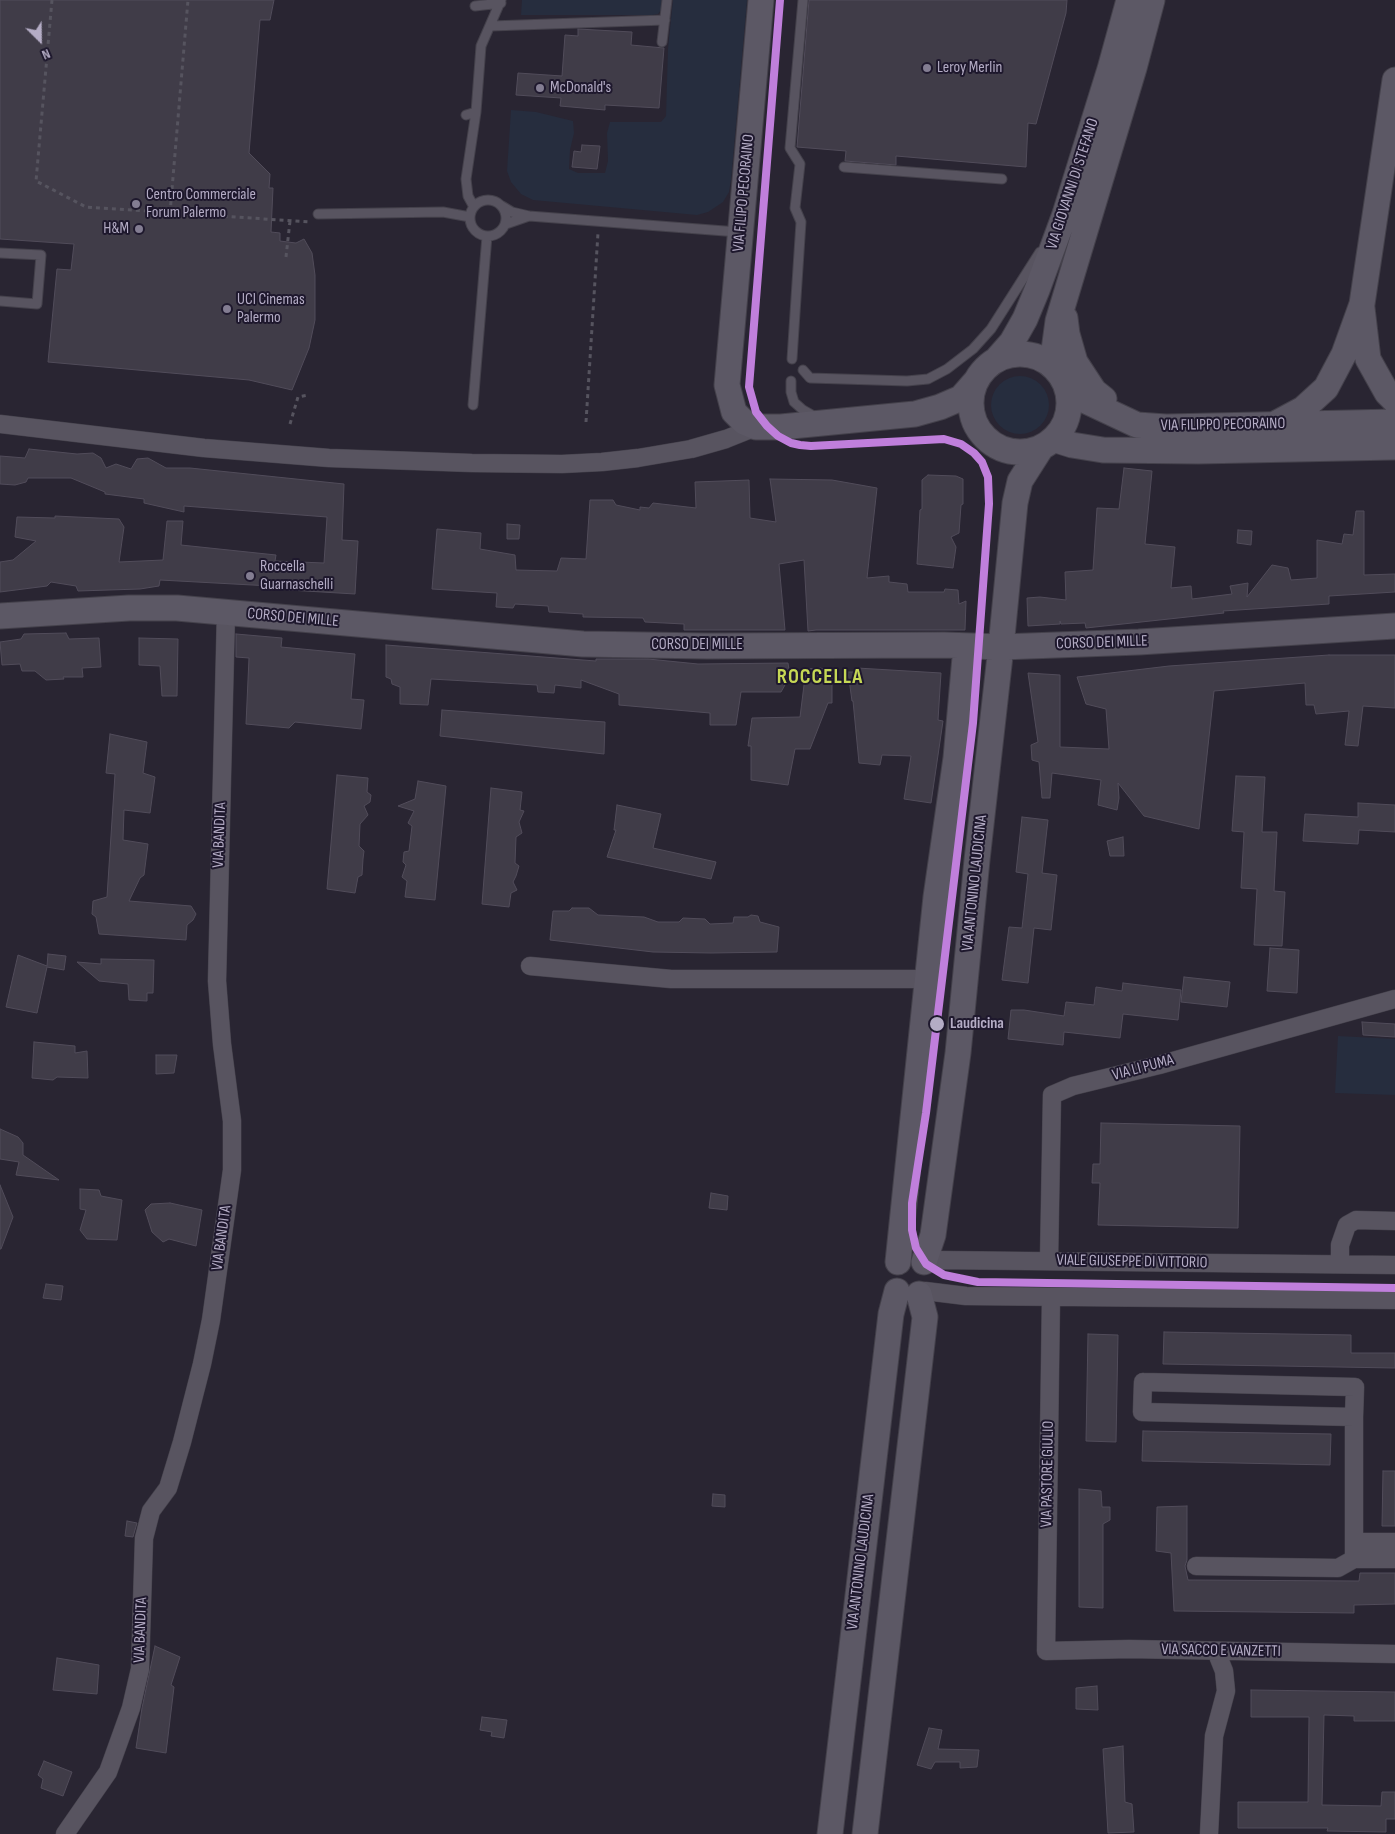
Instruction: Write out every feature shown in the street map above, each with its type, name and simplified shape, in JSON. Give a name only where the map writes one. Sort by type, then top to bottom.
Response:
[{"type":"street","name":"VIA FILIPO PECORAINO","points":[[756,426],[744,422],[734,412],[727,385],[761,0]]},
{"type":"street","name":"VIA GIOVANNI DI STEFANO","points":[[997,359],[1012,342],[1025,319],[1065,214],[1110,69],[1129,0]]},
{"type":"street","name":"VIA GIOVANNI DI STEFANO","points":[[1058,372],[1058,321],[1152,0]]},
{"type":"street","points":[[1275,424],[1303,409],[1326,388],[1344,354],[1362,304],[1395,80]]},
{"type":"street","points":[[1063,302],[1067,334],[1076,362],[1094,391],[1115,407],[1149,426]]},
{"type":"street","points":[[1362,304],[1368,359],[1387,393],[1395,401]]},
{"type":"street","points":[[0,424],[204,448],[329,458],[472,463],[562,464],[602,462],[691,449],[726,439],[756,426],[781,427],[915,414],[940,407],[961,398],[984,369],[997,359],[1016,354],[1035,356],[1058,372],[1069,395],[1069,412],[1063,427],[1047,444],[1020,481],[1015,503]]},
{"type":"street","name":"VIA FILIPPO PECORAINO","points":[[1058,372],[1086,401],[1137,425],[1166,427],[1395,422]]},
{"type":"street","points":[[975,382],[971,394],[974,420],[980,431],[989,441],[1001,448],[1021,452],[1047,444]]},
{"type":"street","points":[[915,414],[946,417],[980,431]]},
{"type":"street","name":"VIA FILIPPO PECORAINO","points":[[1047,444],[1072,445],[1103,450],[1142,451],[1395,447]]},
{"type":"street","points":[[1001,448],[1014,480],[1015,503]]},
{"type":"street","name":"VIA ANTONINO LAUDICINA","points":[[925,1263],[933,1235],[958,1054],[1015,503]]},
{"type":"street","name":"CORSO DEI MILLE","points":[[0,616],[138,608],[177,608],[583,644],[708,646],[1001,647],[1139,642],[1395,626]]},
{"type":"street","name":"VIA BANDITA","points":[[64,1834],[108,1772],[131,1708],[140,1669],[144,1538],[151,1511],[168,1488],[202,1364],[211,1320],[232,1170],[232,1121],[222,1044],[217,981],[217,914],[226,612]]},
{"type":"street","name":"VIA ANTONINO LAUDICINA","points":[[898,1262],[936,897],[956,758],[966,646]]},
{"type":"street","points":[[530,966],[671,979],[928,979]]},
{"type":"street","name":"VIA LI PUMA","points":[[1049,1261],[1052,1095],[1073,1086],[1159,1065],[1395,999]]},
{"type":"street","points":[[1340,1264],[1340,1245],[1347,1225],[1356,1220],[1395,1221]]},
{"type":"street","points":[[914,1292],[929,1285],[931,1276],[925,1263],[911,1257],[898,1262],[892,1275],[892,1282],[914,1292],[966,1296],[1395,1300]]},
{"type":"street","name":"VIALE GIUSEPPE DI VITTORIO","points":[[925,1263],[935,1260],[1395,1265]]},
{"type":"street","points":[[866,1834],[925,1317],[914,1292]]},
{"type":"street","name":"VIA ANTONINO LAUDICINA","points":[[830,1834],[891,1314],[914,1292]]},
{"type":"street","name":"VIA PASTORE GIULIO","points":[[1046,1651],[1051,1297]]},
{"type":"street","points":[[1354,1417],[1142,1412],[1143,1382],[1355,1387],[1354,1550]]},
{"type":"street","points":[[1196,1566],[1338,1568],[1354,1550],[1395,1542]]},
{"type":"street","points":[[1354,1550],[1395,1559]]},
{"type":"street","name":"VIA SACCO E VANZETTI","points":[[1046,1651],[1129,1649],[1395,1654]]},
{"type":"street","points":[[1209,1834],[1214,1736],[1226,1691],[1224,1671],[1216,1651]]},
{"type":"lane","points":[[662,42],[667,0]]},
{"type":"lane","points":[[792,358],[801,222],[795,208],[800,164],[790,148],[803,0]]},
{"type":"lane","points":[[474,6],[501,1]]},
{"type":"lane","points":[[477,205],[468,196],[466,179],[476,112],[482,46],[501,1]]},
{"type":"lane","points":[[491,26],[665,20]]},
{"type":"lane","points":[[466,115],[476,112]]},
{"type":"lane","points":[[844,167],[1002,178]]},
{"type":"lane","points":[[502,206],[507,218],[506,224],[498,234],[487,236],[473,228],[470,217],[477,205],[491,200],[502,206],[512,212],[529,216],[741,232]]},
{"type":"lane","points":[[316,218],[443,212],[470,217]]},
{"type":"lane","points":[[803,370],[810,378],[906,381],[928,379],[947,369],[973,349],[990,329],[1065,214]]},
{"type":"lane","points":[[506,224],[529,216]]},
{"type":"lane","points":[[473,405],[487,236]]},
{"type":"lane","points":[[0,253],[41,255],[37,304],[0,301]]},
{"type":"lane","points":[[791,381],[791,392],[794,402],[803,410],[826,422]]},
{"type":"path","points":[[52,0],[36,181],[86,207],[290,221],[316,218]]},
{"type":"path","points":[[170,213],[188,0]]},
{"type":"path","points":[[286,257],[290,221]]},
{"type":"path","points":[[586,422],[598,230]]},
{"type":"path","points":[[290,424],[298,397],[308,395]]},
{"type":"shaded area","points":[[522,0],[663,0],[661,10],[658,14],[652,15],[521,15]]},
{"type":"shaded area","points":[[673,0],[747,0],[731,180],[729,192],[723,202],[708,212],[697,215],[533,200],[521,194],[511,182],[507,171],[511,110],[536,112],[573,121],[574,133],[570,150],[569,169],[578,173],[605,173],[608,161],[607,133],[610,122],[661,122],[666,116],[668,49]]},
{"type":"shaded area","points":[[1014,376],[1026,376],[1041,384],[1049,399],[1049,411],[1041,426],[1026,434],[1014,434],[999,426],[991,411],[991,399],[999,384]]},
{"type":"shaded area","points":[[1338,1036],[1395,1039],[1395,1095],[1335,1093]]},
{"type":"building","name":"Centro Commerciale Forum Palermo","points":[[0,0],[274,0],[270,20],[260,20],[249,153],[270,174],[269,188],[273,188],[271,232],[280,233],[280,241],[296,243],[304,239],[312,253],[315,275],[315,320],[309,348],[292,390],[249,380],[48,362],[57,269],[71,270],[74,244],[0,239]]},
{"type":"building","name":"Leroy Merlin","points":[[809,0],[1067,0],[1066,13],[1036,124],[1028,123],[1026,167],[896,156],[896,165],[845,161],[846,151],[797,147]]},
{"type":"building","points":[[578,29],[632,32],[631,45],[664,48],[659,108],[605,105],[605,110],[560,106],[561,98],[516,95],[518,73],[562,76],[565,35],[578,36]]},
{"type":"building","points":[[582,145],[600,146],[597,169],[572,167],[574,151],[581,152]]},
{"type":"building","points":[[29,449],[77,454],[93,453],[101,458],[106,468],[116,464],[131,469],[137,459],[148,458],[166,468],[190,468],[344,484],[342,540],[358,541],[355,594],[289,590],[289,587],[160,580],[159,586],[140,589],[78,591],[76,586],[51,582],[47,586],[0,592],[0,562],[13,560],[36,541],[15,537],[17,517],[55,518],[55,516],[119,519],[124,527],[119,562],[163,560],[167,521],[183,521],[181,545],[276,555],[275,561],[324,563],[327,517],[184,506],[184,512],[144,503],[144,499],[105,494],[105,492],[71,478],[28,478],[26,482],[15,485],[0,484],[0,456],[25,458]]},
{"type":"building","points":[[1124,468],[1152,471],[1145,544],[1175,547],[1171,588],[1191,586],[1192,599],[1232,594],[1230,586],[1248,583],[1247,597],[1272,565],[1288,568],[1291,580],[1317,578],[1317,540],[1342,544],[1344,534],[1353,535],[1356,511],[1364,511],[1364,575],[1395,574],[1395,592],[1329,596],[1329,604],[1223,611],[1224,613],[1086,628],[1085,623],[1061,624],[1060,621],[1060,624],[1028,626],[1027,598],[1040,597],[1066,600],[1065,572],[1093,570],[1097,508],[1119,509]]},
{"type":"building","points":[[928,475],[956,476],[963,479],[963,504],[961,505],[959,533],[951,537],[956,547],[953,568],[917,564],[920,510],[922,509],[922,480]]},
{"type":"building","points":[[770,479],[832,480],[877,488],[867,578],[889,576],[889,582],[907,584],[908,592],[944,592],[945,589],[958,590],[959,604],[966,601],[965,630],[808,631],[804,560],[779,564],[785,630],[684,630],[684,624],[645,622],[643,618],[583,617],[583,614],[549,612],[548,606],[515,604],[513,608],[496,607],[497,593],[432,589],[437,529],[481,533],[480,549],[515,555],[516,570],[557,571],[561,558],[586,559],[590,500],[613,500],[616,505],[640,510],[640,507],[649,508],[653,503],[696,508],[695,482],[749,480],[750,518],[776,522]]},
{"type":"building","points":[[507,524],[520,525],[519,539],[507,539]]},
{"type":"building","points":[[1238,530],[1252,531],[1251,545],[1237,543]]},
{"type":"building","points":[[66,633],[69,639],[99,638],[101,667],[82,668],[83,677],[63,677],[64,679],[46,680],[35,671],[22,671],[20,664],[2,665],[0,642],[21,639],[24,634]]},
{"type":"building","points":[[236,634],[282,638],[281,647],[355,654],[351,699],[364,700],[361,729],[295,722],[289,728],[246,724],[249,658],[236,657]]},
{"type":"building","points":[[139,638],[178,639],[177,696],[162,696],[160,666],[139,665]]},
{"type":"building","points":[[386,645],[596,661],[596,659],[648,659],[698,664],[788,663],[790,676],[781,692],[741,692],[736,725],[710,725],[710,713],[619,705],[619,694],[581,680],[581,688],[555,685],[554,693],[538,692],[537,685],[431,679],[428,705],[400,704],[400,687],[392,684],[391,679],[386,677]]},
{"type":"building","points":[[1329,655],[1395,655],[1395,708],[1363,706],[1358,746],[1345,745],[1349,711],[1316,714],[1314,705],[1306,705],[1305,683],[1214,691],[1199,829],[1144,816],[1118,783],[1119,798],[1117,810],[1098,805],[1101,780],[1052,773],[1050,798],[1042,798],[1039,762],[1032,760],[1031,745],[1038,742],[1028,673],[1060,675],[1060,747],[1109,749],[1106,709],[1086,704],[1077,677],[1169,666]]},
{"type":"building","points":[[820,668],[832,671],[832,703],[828,703],[810,749],[795,749],[788,785],[751,780],[751,746],[748,746],[752,718],[800,717],[806,669]]},
{"type":"building","points":[[857,668],[941,673],[938,720],[943,721],[931,803],[904,799],[911,756],[882,755],[880,765],[859,763],[848,672],[856,672]]},
{"type":"building","points":[[442,710],[605,722],[604,754],[440,736]]},
{"type":"building","points":[[110,734],[147,742],[143,773],[155,777],[150,813],[124,810],[123,840],[148,844],[144,875],[140,878],[129,901],[191,906],[196,914],[187,925],[186,940],[99,934],[96,917],[92,914],[93,901],[107,897],[115,774],[106,773]]},
{"type":"building","points":[[337,775],[368,778],[367,792],[371,795],[370,802],[364,806],[368,815],[360,824],[359,846],[364,851],[362,875],[358,877],[355,893],[327,889]]},
{"type":"building","points":[[1236,776],[1265,777],[1262,832],[1277,832],[1274,891],[1285,892],[1282,946],[1254,945],[1257,889],[1241,888],[1244,832],[1232,831]]},
{"type":"building","points":[[418,781],[446,786],[435,900],[405,897],[407,881],[402,877],[406,865],[403,862],[404,852],[409,851],[412,826],[408,823],[414,811],[398,806],[415,799]]},
{"type":"building","points":[[491,788],[522,792],[520,810],[524,811],[519,822],[522,833],[516,837],[515,863],[519,866],[513,882],[517,890],[511,893],[509,907],[482,904]]},
{"type":"building","points":[[1358,803],[1395,805],[1395,832],[1359,830],[1358,844],[1303,841],[1305,814],[1358,817]]},
{"type":"building","points":[[617,805],[661,814],[653,848],[716,862],[711,879],[607,857],[616,830],[614,830]]},
{"type":"building","points":[[1022,817],[1048,820],[1042,873],[1057,875],[1051,930],[1034,928],[1028,983],[1002,980],[1009,927],[1022,928],[1028,874],[1016,872]]},
{"type":"building","points":[[1123,837],[1124,856],[1110,856],[1107,841]]},
{"type":"building","points":[[572,908],[589,908],[598,915],[644,917],[658,922],[679,922],[683,918],[705,919],[710,924],[733,923],[734,917],[758,916],[760,922],[779,927],[777,952],[653,952],[550,940],[553,911],[569,911]]},
{"type":"building","points":[[1270,948],[1299,950],[1297,993],[1267,991]]},
{"type":"building","points":[[48,954],[66,956],[64,970],[47,967],[37,1013],[6,1007],[18,955],[47,966]]},
{"type":"building","points":[[101,959],[154,960],[153,993],[147,993],[147,1001],[129,1000],[128,984],[99,981],[77,962],[101,964]]},
{"type":"building","points":[[1184,977],[1230,982],[1227,1007],[1181,1002]]},
{"type":"building","points":[[1123,983],[1181,990],[1178,1020],[1123,1014],[1120,1038],[1064,1032],[1063,1045],[1008,1039],[1011,1010],[1064,1016],[1066,1002],[1094,1005],[1096,987],[1122,991]]},
{"type":"building","points":[[1362,1022],[1395,1024],[1395,1037],[1363,1035]]},
{"type":"building","points":[[34,1042],[75,1046],[75,1053],[87,1051],[88,1078],[57,1077],[53,1080],[32,1078]]},
{"type":"building","points":[[156,1055],[177,1055],[174,1073],[156,1074]]},
{"type":"building","points":[[1101,1123],[1240,1126],[1238,1228],[1098,1225],[1100,1183],[1092,1183],[1093,1164],[1100,1164]]},
{"type":"building","points":[[0,1129],[18,1137],[23,1143],[23,1155],[59,1180],[16,1175],[19,1162],[0,1159]]},
{"type":"building","points":[[0,1185],[13,1217],[1,1249],[0,1249]]},
{"type":"building","points":[[80,1189],[99,1190],[101,1196],[122,1200],[117,1240],[87,1239],[80,1230],[86,1210],[80,1209]]},
{"type":"building","points":[[711,1193],[728,1196],[727,1210],[709,1208]]},
{"type":"building","points":[[170,1203],[202,1210],[196,1246],[169,1239],[163,1242],[152,1232],[145,1210],[151,1204]]},
{"type":"building","points":[[46,1284],[63,1286],[61,1300],[43,1298]]},
{"type":"building","points":[[1164,1332],[1351,1335],[1351,1353],[1395,1353],[1395,1368],[1163,1364]]},
{"type":"building","points":[[1088,1334],[1118,1335],[1116,1442],[1086,1441]]},
{"type":"building","points":[[1143,1431],[1331,1434],[1330,1465],[1142,1461]]},
{"type":"building","points":[[1383,1471],[1395,1471],[1395,1526],[1382,1526]]},
{"type":"building","points":[[1079,1489],[1101,1491],[1102,1507],[1110,1507],[1110,1520],[1103,1524],[1103,1608],[1079,1607]]},
{"type":"building","points":[[713,1494],[725,1495],[725,1507],[712,1506]]},
{"type":"building","points":[[1187,1506],[1187,1560],[1185,1566],[1188,1580],[1359,1581],[1360,1573],[1395,1573],[1395,1604],[1354,1605],[1354,1613],[1174,1611],[1171,1553],[1156,1551],[1157,1507]]},
{"type":"building","points":[[127,1521],[137,1523],[133,1537],[125,1536]]},
{"type":"building","points":[[155,1646],[180,1657],[171,1685],[174,1687],[166,1753],[136,1748]]},
{"type":"building","points":[[57,1658],[99,1665],[97,1694],[53,1690]]},
{"type":"building","points":[[1097,1686],[1098,1710],[1076,1709],[1076,1688]]},
{"type":"building","points":[[1251,1690],[1395,1692],[1395,1721],[1354,1721],[1354,1716],[1324,1715],[1322,1805],[1381,1806],[1382,1792],[1395,1792],[1395,1819],[1386,1819],[1386,1832],[1327,1831],[1328,1828],[1238,1828],[1238,1802],[1308,1802],[1309,1717],[1251,1717]]},
{"type":"building","points":[[482,1717],[507,1720],[504,1738],[491,1736],[492,1732],[480,1730]]},
{"type":"building","points":[[929,1728],[942,1730],[938,1749],[979,1750],[977,1767],[960,1768],[960,1762],[935,1762],[931,1769],[917,1765]]},
{"type":"building","points":[[1123,1746],[1125,1802],[1132,1804],[1134,1832],[1108,1833],[1103,1749]]},
{"type":"building","points":[[44,1761],[72,1772],[63,1796],[41,1788],[43,1779],[38,1775]]},
{"type":"transit line","points":[[780,0],[749,387],[756,412],[778,436],[791,443],[800,445],[944,439],[961,444],[974,453],[982,462],[988,477],[989,504],[973,723],[926,1113],[912,1203],[912,1230],[916,1248],[926,1264],[944,1275],[978,1282],[1395,1288]]},
{"type":"place","name":"Leroy Merlin","points":[[927,68]]},
{"type":"place","name":"McDonald's","points":[[540,88]]},
{"type":"place","name":"Centro Commerciale Forum Palermo","points":[[136,204]]},
{"type":"place","name":"H&M","points":[[139,229]]},
{"type":"place","name":"UCI Cinemas Palermo","points":[[227,309]]},
{"type":"place","name":"Roccella Guarnaschelli","points":[[250,576]]},
{"type":"place","name":"Laudicina","points":[[937,1024]]},
{"type":"district","name":"ROCCELLA","points":[[820,678]]}]
